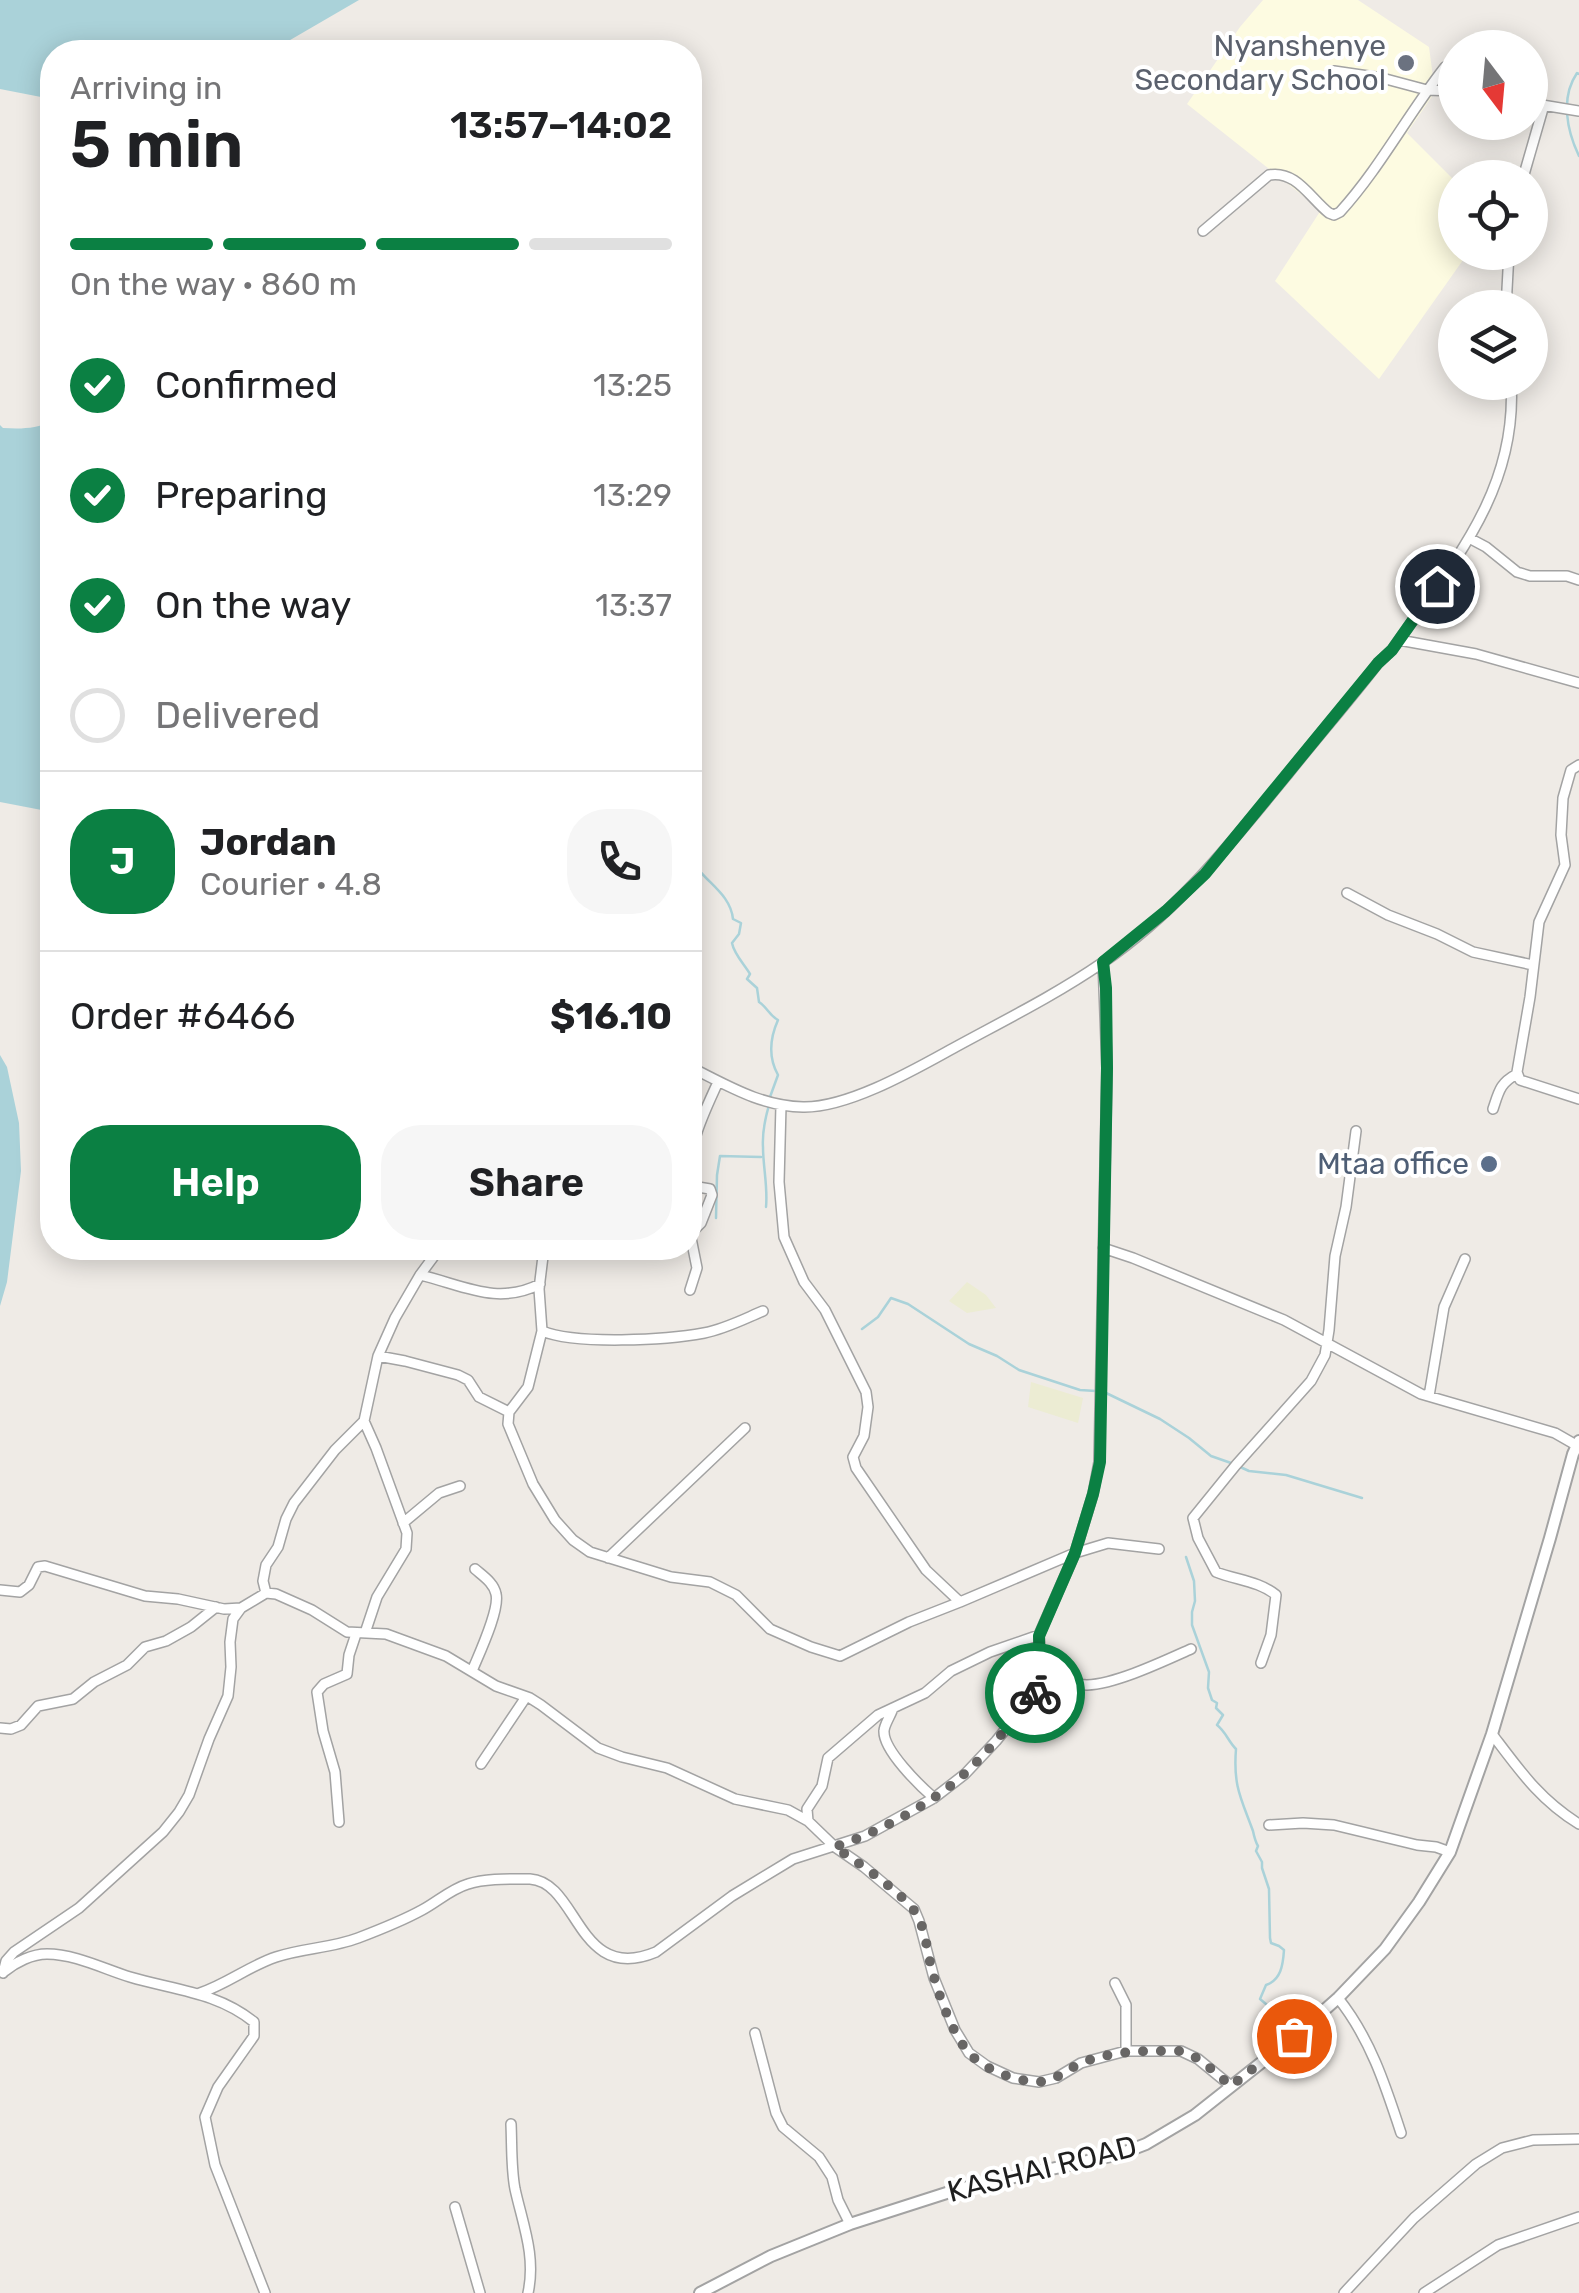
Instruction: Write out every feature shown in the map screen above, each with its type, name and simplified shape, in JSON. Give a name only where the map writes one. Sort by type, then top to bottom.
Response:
[{"type":"street","points":[[1334,71],[1438,90]]},
{"type":"street","points":[[1204,232],[1270,176],[1282,173],[1293,178],[1330,213],[1340,212],[1380,162],[1438,75]]},
{"type":"street","points":[[1548,107],[1579,111]]},
{"type":"street","points":[[702,1073],[737,1092],[780,1105],[807,1108],[870,1090],[1058,992],[1166,911],[1205,874],[1399,640],[1460,556],[1504,464],[1512,400]]},
{"type":"street","points":[[1470,538],[1517,572],[1579,580]]},
{"type":"street","points":[[1399,640],[1476,654],[1579,683]]},
{"type":"street","points":[[1579,764],[1571,770],[1563,798],[1564,866],[1539,922],[1517,1074],[1520,1080],[1579,1099]]},
{"type":"street","points":[[1348,893],[1388,916],[1473,952],[1532,966]]},
{"type":"street","points":[[200,1993],[273,1958],[356,1939],[421,1911],[470,1883],[488,1881],[532,1879],[544,1884],[605,1953],[616,1958],[644,1957],[793,1859],[865,1836],[934,1798],[966,1774],[996,1741],[1039,1688],[1039,1636],[1075,1553],[1100,1462],[1107,1068],[1103,962]]},
{"type":"street","points":[[1493,1109],[1501,1086],[1517,1074]]},
{"type":"street","points":[[702,1121],[718,1082]]},
{"type":"street","points":[[780,1105],[779,1182],[784,1237],[804,1282],[825,1310],[866,1392],[864,1436],[853,1457],[856,1468],[926,1570],[960,1602]]},
{"type":"street","points":[[1261,1663],[1276,1595],[1256,1583],[1216,1572],[1198,1538],[1193,1518],[1320,1366],[1331,1316],[1335,1256],[1356,1130]]},
{"type":"street","points":[[702,1188],[710,1189],[712,1195],[702,1221]]},
{"type":"street","points":[[1103,1248],[1284,1320],[1388,1378],[1429,1396],[1578,1443]]},
{"type":"street","points":[[1429,1396],[1444,1307],[1465,1259]]},
{"type":"street","points":[[266,1593],[262,1581],[266,1565],[278,1547],[294,1502],[364,1421],[378,1356],[431,1260]]},
{"type":"street","points":[[543,1260],[542,1331],[528,1386],[509,1412],[508,1424],[546,1508],[590,1552],[671,1576],[710,1582],[736,1595],[770,1628],[840,1656],[910,1622],[1075,1553],[1108,1543],[1159,1549]]},
{"type":"street","points":[[690,1290],[695,1260]]},
{"type":"street","points":[[420,1275],[496,1295],[516,1294],[540,1284]]},
{"type":"street","points":[[542,1331],[578,1338],[686,1335],[720,1329],[762,1312]]},
{"type":"street","points":[[378,1356],[458,1375],[468,1380],[480,1397],[509,1412]]},
{"type":"street","points":[[339,1822],[334,1772],[317,1692],[324,1684],[347,1674],[350,1651],[406,1549],[407,1533],[364,1421]]},
{"type":"street","points":[[608,1558],[745,1428]]},
{"type":"street","name":"KASHAI ROAD","points":[[700,2293],[771,2256],[850,2224],[960,2189],[1134,2149],[1195,2115],[1338,1998],[1385,1949],[1450,1852],[1492,1734],[1578,1443]]},
{"type":"street","points":[[403,1523],[439,1492],[460,1486]]},
{"type":"street","points":[[0,1590],[20,1592],[30,1585],[38,1568],[45,1566],[145,1596],[241,1608]]},
{"type":"street","points":[[472,1671],[496,1602],[494,1587],[475,1569]]},
{"type":"street","points":[[1,1974],[14,1952],[79,1908],[179,1812],[228,1696],[233,1619],[241,1608],[266,1593],[312,1610],[340,1630],[386,1634],[446,1656],[496,1686],[542,1706],[598,1748],[668,1768],[735,1800],[788,1810],[808,1821],[916,1914],[934,1978],[955,2030],[976,2059],[1013,2078],[1038,2082],[1056,2078],[1080,2063],[1126,2050],[1189,2053],[1231,2086]]},
{"type":"street","points":[[0,1728],[21,1725],[38,1706],[73,1698],[127,1665],[145,1647],[191,1628],[216,1607]]},
{"type":"street","points":[[808,1821],[808,1809],[822,1786],[831,1753],[878,1715],[925,1693],[952,1671],[990,1652],[1039,1636]]},
{"type":"street","points":[[1041,1674],[1073,1684],[1094,1684],[1153,1666],[1191,1649]]},
{"type":"street","points":[[481,1764],[526,1697]]},
{"type":"street","points":[[893,1708],[884,1728],[886,1740],[904,1768],[934,1798]]},
{"type":"street","points":[[1492,1734],[1546,1801],[1579,1824]]},
{"type":"street","points":[[1269,1825],[1334,1825],[1450,1852]]},
{"type":"street","points":[[1,1974],[14,1964],[44,1954],[64,1956],[200,1993],[228,2004],[254,2022],[254,2036],[218,2087],[205,2117],[214,2164],[266,2293]]},
{"type":"street","points":[[1115,1983],[1126,2006],[1126,2050]]},
{"type":"street","points":[[1338,1998],[1355,2021],[1380,2070],[1400,2133]]},
{"type":"street","points":[[755,2033],[776,2114],[783,2128],[819,2157],[832,2176],[850,2224]]},
{"type":"street","points":[[511,2124],[513,2174],[532,2262],[528,2293]]},
{"type":"street","points":[[1344,2293],[1414,2218],[1476,2164],[1502,2148],[1533,2140],[1579,2139]]},
{"type":"street","points":[[455,2207],[480,2293]]},
{"type":"street","points":[[1424,2293],[1498,2245],[1579,2217]]},
{"type":"shaded area","name":"Nyanshenye Secondary School","points":[[1263,0],[1358,0],[1429,47],[1435,92],[1407,133],[1438,164],[1438,270],[1456,270],[1438,290],[1438,295],[1379,379],[1275,281],[1321,210],[1187,104]]},
{"type":"green space","points":[[967,1282],[986,1295],[996,1308],[967,1313],[949,1301]]},
{"type":"green space","points":[[1031,1382],[1083,1398],[1078,1423],[1028,1407]]},
{"type":"water","points":[[0,0],[359,0],[290,40],[40,40],[40,97],[0,89]]},
{"type":"water","points":[[0,425],[40,426],[40,810],[0,802]]},
{"type":"water","points":[[0,1055],[7,1067],[19,1123],[21,1171],[7,1282],[0,1306]]},
{"type":"waterway","points":[[1579,74],[1572,83],[1567,104],[1571,136],[1579,156]]},
{"type":"waterway","points":[[702,873],[727,901],[733,919],[741,923],[733,947],[750,974],[747,979],[757,988],[759,1002],[778,1020],[771,1048],[778,1075],[770,1097]]},
{"type":"waterway","points":[[766,1207],[763,1136],[769,1105]]},
{"type":"waterway","points":[[716,1218],[720,1156],[761,1157]]},
{"type":"waterway","points":[[862,1329],[878,1317],[891,1298],[908,1304],[969,1344],[1019,1370],[1080,1390],[1096,1391]]},
{"type":"waterway","points":[[1104,1392],[1160,1419],[1211,1456],[1231,1463]]},
{"type":"waterway","points":[[1238,1466],[1286,1475],[1362,1498]]},
{"type":"waterway","points":[[1186,1557],[1194,1581],[1192,1625],[1209,1672],[1212,1700],[1223,1715],[1217,1725],[1236,1749],[1239,1791],[1269,1889],[1271,1943],[1284,1950],[1280,1971],[1266,1985],[1260,1999],[1282,2023]]},
{"type":"way so far","points":[[1035,1693],[996,1741],[951,1786],[865,1836],[834,1847],[880,1880],[916,1914],[934,1978],[969,2053],[1013,2078],[1038,2082],[1056,2078],[1080,2063],[1126,2050],[1181,2051],[1198,2059],[1231,2086],[1294,2036]]},
{"type":"place","name":"Nyanshenye Secondary School","points":[[1406,63]]},
{"type":"place","name":"Mtaa office","points":[[1489,1164]]},
{"type":"route","points":[[1035,1693],[1041,1674],[1039,1636],[1075,1553],[1100,1462],[1107,1068],[1103,962],[1205,874],[1392,650],[1437,586]]}]
